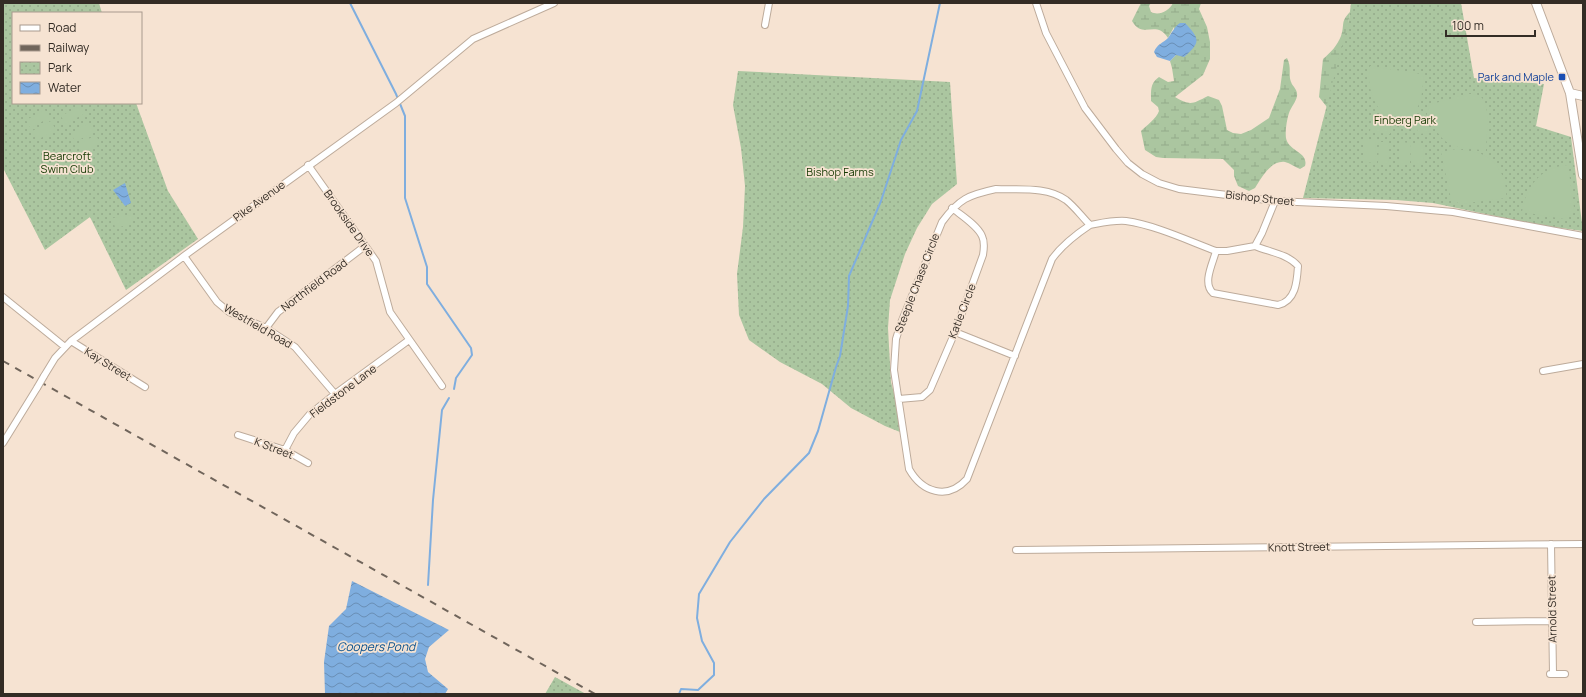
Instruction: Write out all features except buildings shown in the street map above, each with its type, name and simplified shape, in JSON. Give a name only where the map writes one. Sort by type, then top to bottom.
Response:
[{"type":"main road","points":[[1536,3],[1570,93],[1583,175]]},
{"type":"main road","points":[[1570,93],[1583,96]]},
{"type":"street","name":"Pike Avenue","points":[[3,443],[55,358],[71,341],[308,165],[399,101],[473,39],[554,3]]},
{"type":"street","points":[[766,25],[769,3]]},
{"type":"street","name":"Bishop Street","points":[[1036,3],[1046,33],[1085,108],[1128,163],[1142,174],[1159,184],[1179,189],[1275,201],[1386,206],[1453,212],[1583,236]]},
{"type":"street","name":"Brookside Drive","points":[[308,165],[376,261],[390,312],[442,386]]},
{"type":"street","name":"Steeple Chase Circle","points":[[1090,225],[1064,199],[1051,193],[1038,190],[996,190],[979,193],[964,199],[952,208],[938,230],[901,323],[893,355],[909,469],[914,478],[921,485],[934,491],[953,490],[961,486],[967,479],[1052,260],[1060,249],[1073,237],[1090,225],[1125,221],[1142,224],[1216,251],[1227,252],[1255,246]]},
{"type":"street","points":[[1216,251],[1208,283],[1209,289],[1213,293],[1278,304],[1286,303],[1291,299],[1294,291],[1298,266],[1288,257],[1255,246],[1275,201]]},
{"type":"street","name":"Katie Circle","points":[[899,399],[911,399],[926,395],[930,390],[955,332],[983,255],[984,245],[982,237],[977,229],[952,208]]},
{"type":"street","name":"Northfield Road","points":[[266,328],[278,312],[365,246]]},
{"type":"street","name":"Westfield Road","points":[[184,256],[217,302],[229,312],[266,328],[295,346],[335,394]]},
{"type":"street","points":[[3,297],[64,347]]},
{"type":"street","points":[[955,332],[1014,356]]},
{"type":"street","name":"Fieldstone Lane","points":[[285,450],[302,422],[335,394],[409,340]]},
{"type":"street","name":"Kay Street","points":[[71,341],[145,387]]},
{"type":"street","points":[[1543,371],[1583,364]]},
{"type":"street","name":"K Street","points":[[238,435],[285,450],[308,463]]},
{"type":"street","name":"Arnold Street","points":[[1551,544],[1551,674],[1565,674]]},
{"type":"street","name":"Knott Street","points":[[1016,550],[1583,544]]},
{"type":"street","points":[[1476,622],[1552,621]]},
{"type":"green space","name":"Bearcroft Swim Club","points":[[3,3],[99,3],[102,12],[12,12],[12,104],[136,104],[168,191],[198,239],[126,290],[90,217],[45,250],[3,168]]},
{"type":"green space","points":[[1141,3],[1151,3],[1149,6],[1151,12],[1160,13],[1166,10],[1173,3],[1201,3],[1199,9],[1207,27],[1210,42],[1210,59],[1203,75],[1175,97],[1188,103],[1195,102],[1208,96],[1219,100],[1222,106],[1227,130],[1233,133],[1241,134],[1251,130],[1269,118],[1280,89],[1284,60],[1287,58],[1290,79],[1296,90],[1297,96],[1288,116],[1286,138],[1290,146],[1304,158],[1305,166],[1300,169],[1285,162],[1275,164],[1267,170],[1255,188],[1249,191],[1238,186],[1234,176],[1234,170],[1223,159],[1163,158],[1156,157],[1145,150],[1141,131],[1154,119],[1159,111],[1158,107],[1151,101],[1151,91],[1154,82],[1159,77],[1168,82],[1174,81],[1170,61],[1176,55],[1174,27],[1168,38],[1159,30],[1141,29],[1132,21]]},
{"type":"green space","name":"Finberg Park","points":[[1351,3],[1461,3],[1474,78],[1544,84],[1536,126],[1571,137],[1583,231],[1538,225],[1433,203],[1396,200],[1303,198],[1349,19]]},
{"type":"green space","points":[[1350,12],[1334,116],[1319,97],[1323,59],[1338,43],[1344,21]]},
{"type":"green space","points":[[1370,66],[1421,74],[1424,77],[1421,99],[1415,114],[1426,113],[1429,133],[1418,134],[1415,119],[1415,128],[1394,122],[1386,116],[1373,99],[1369,77]]},
{"type":"green space","name":"Bishop Farms","points":[[738,71],[950,82],[957,184],[932,204],[917,228],[905,254],[890,300],[888,328],[891,382],[905,434],[885,426],[851,408],[822,384],[780,362],[749,340],[739,315],[737,274],[743,227],[745,186],[741,148],[733,105]]},
{"type":"green space","points":[[1468,94],[1476,94],[1480,96],[1484,100],[1486,106],[1488,122],[1486,151],[1461,148],[1451,145],[1441,136],[1433,125],[1428,105]]},
{"type":"green space","points":[[80,106],[84,114],[65,124],[61,116]]},
{"type":"green space","points":[[45,110],[49,118],[30,128],[26,120]]},
{"type":"green space","points":[[51,121],[56,130],[37,140],[32,131]]},
{"type":"green space","points":[[1371,121],[1391,122],[1390,134],[1370,132]]},
{"type":"green space","points":[[89,123],[94,132],[75,142],[71,133]]},
{"type":"green space","points":[[96,135],[100,143],[81,153],[77,145]]},
{"type":"green space","points":[[1365,141],[1376,141],[1375,163],[1365,162]]},
{"type":"green space","points":[[1379,142],[1389,142],[1388,163],[1378,163]]},
{"type":"green space","points":[[1400,142],[1411,143],[1410,164],[1400,164]]},
{"type":"green space","points":[[1413,143],[1424,143],[1423,165],[1413,164]]},
{"type":"green space","points":[[1456,149],[1478,153],[1491,160],[1496,165],[1503,177],[1506,198],[1460,204],[1451,199],[1441,152]]},
{"type":"green space","points":[[1568,165],[1574,208],[1573,214],[1564,219],[1522,212],[1527,194],[1536,180],[1550,170]]},
{"type":"green space","points":[[132,215],[133,224],[115,228],[113,218]]},
{"type":"green space","points":[[555,677],[586,694],[545,694]]},
{"type":"water","points":[[1180,23],[1185,23],[1194,33],[1196,37],[1196,44],[1184,57],[1176,55],[1170,61],[1157,57],[1154,52],[1155,49],[1168,38]]},
{"type":"water","points":[[125,183],[131,203],[125,206],[113,190]]},
{"type":"water","name":"Coopers Pond","points":[[352,581],[449,630],[429,647],[425,659],[428,672],[448,689],[445,694],[325,694],[324,662],[329,626],[346,609]]},
{"type":"waterway","points":[[350,3],[396,94],[405,116],[405,198],[427,267],[427,284],[471,348],[472,355],[456,378],[454,389]]},
{"type":"waterway","points":[[679,694],[681,689],[698,690],[714,675],[714,663],[702,641],[697,618],[699,594],[730,542],[764,499],[809,453],[818,431],[840,356],[848,306],[849,276],[881,201],[901,140],[917,111],[940,3]]},
{"type":"waterway","points":[[428,585],[433,500],[442,410],[449,398]]},
{"type":"railway","points":[[3,361],[595,694]]},
{"type":"place","name":"Park and Maple","points":[[1562,77]]}]
